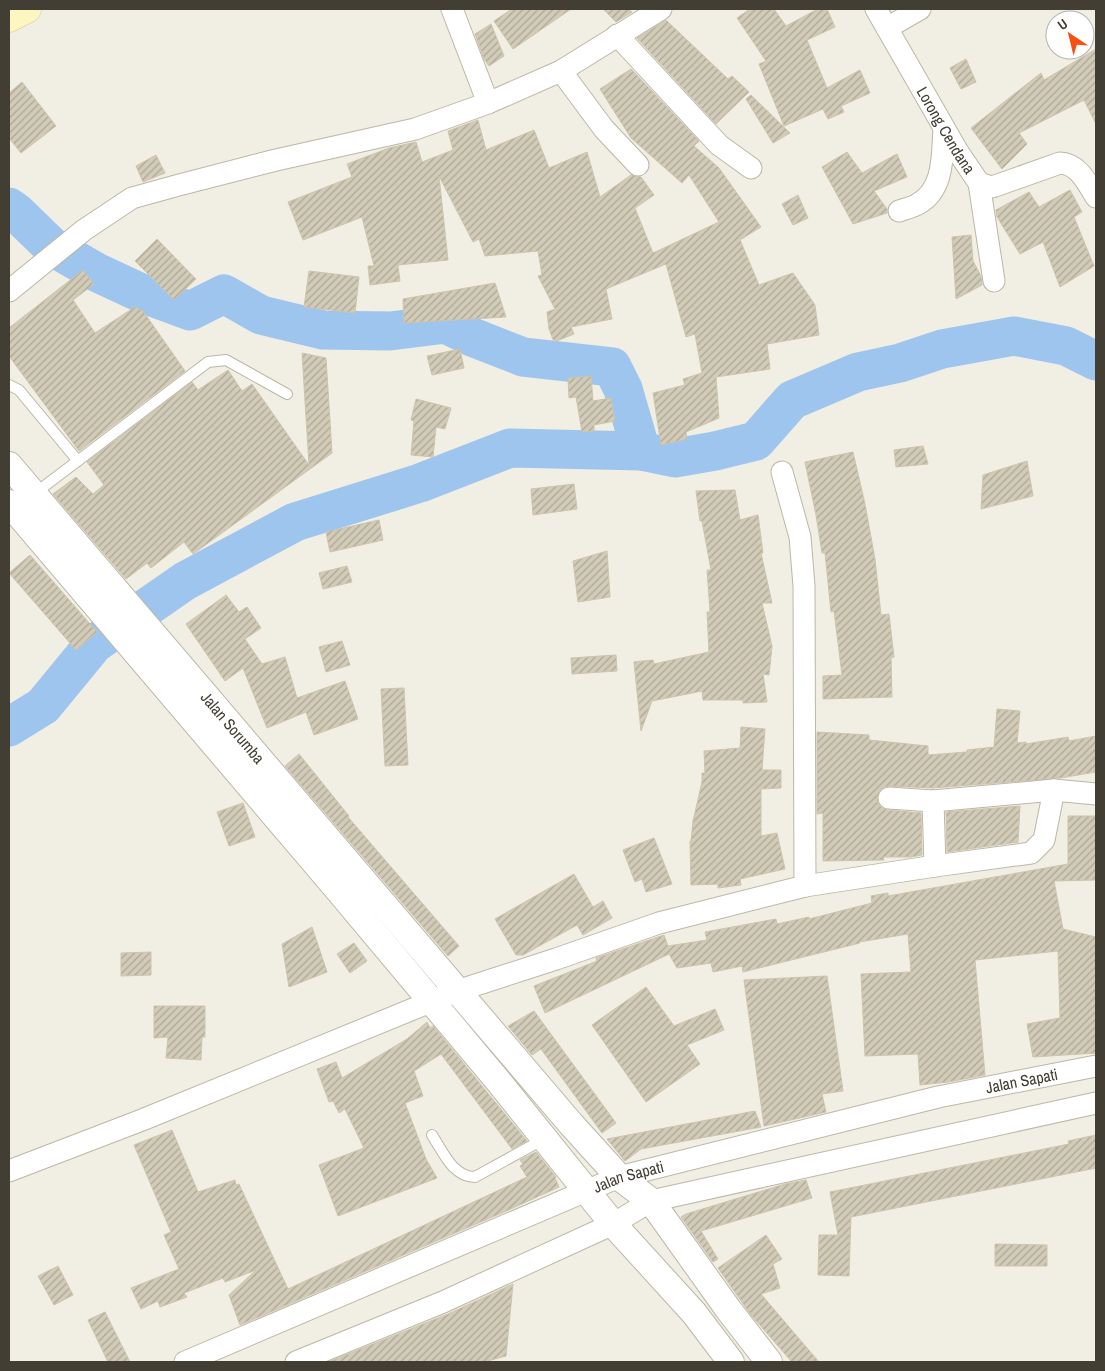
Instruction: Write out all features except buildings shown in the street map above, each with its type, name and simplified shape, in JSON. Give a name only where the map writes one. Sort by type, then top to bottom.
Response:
[{"type":"main road","points":[[9,18],[27,9]]},
{"type":"street","points":[[452,9],[488,103]]},
{"type":"street","points":[[16,285],[84,230],[132,198],[267,163],[415,129],[488,103],[561,71],[661,9]]},
{"type":"street","name":"Lorong Cendana","points":[[876,9],[944,128],[979,183],[992,187],[1060,163],[1068,163],[1076,168],[1096,197]]},
{"type":"street","points":[[887,28],[920,9]]},
{"type":"street","points":[[617,35],[720,145],[750,168]]},
{"type":"street","points":[[561,71],[604,129],[638,165]]},
{"type":"street","points":[[899,211],[919,203],[931,193],[940,178],[944,128]]},
{"type":"street","points":[[979,183],[994,281]]},
{"type":"street","points":[[782,472],[800,537],[804,586],[805,886]]},
{"type":"street","name":"Jalan Sorumba","points":[[18,482],[113,608],[457,991],[571,1124],[619,1177],[650,1201],[769,1362]]},
{"type":"street","points":[[9,504],[113,608]]},
{"type":"street","points":[[133,630],[432,1002],[588,1190],[613,1224],[694,1313],[732,1362]]},
{"type":"street","points":[[9,1171],[142,1120],[457,991],[659,923],[805,886],[1031,853],[1044,840],[1054,790]]},
{"type":"street","points":[[889,798],[933,801],[1054,790],[1096,794]]},
{"type":"street","points":[[933,801],[935,866]]},
{"type":"street","name":"Jalan Sapati","points":[[185,1362],[619,1177],[938,1097],[1096,1066]]},
{"type":"street","name":"Jalan Sapati","points":[[296,1362],[327,1356],[613,1224],[650,1201],[1096,1103]]},
{"type":"lane","points":[[18,482],[78,461],[208,362],[226,360],[287,394]]},
{"type":"lane","points":[[9,385],[19,390],[78,461]]},
{"type":"lane","points":[[432,1135],[453,1168],[468,1177],[475,1177],[545,1138]]},
{"type":"waterway","points":[[9,207],[51,246],[96,272],[141,293],[190,311],[224,294],[261,315],[323,330],[390,331],[446,324],[472,337],[523,357],[612,367],[623,389],[641,451],[675,458],[756,441],[792,400],[858,372],[900,363],[942,349],[1014,336],[1066,346],[1096,361]]},
{"type":"waterway","points":[[9,727],[43,706],[94,644],[185,581],[295,522],[420,483],[510,448],[641,451]]}]
